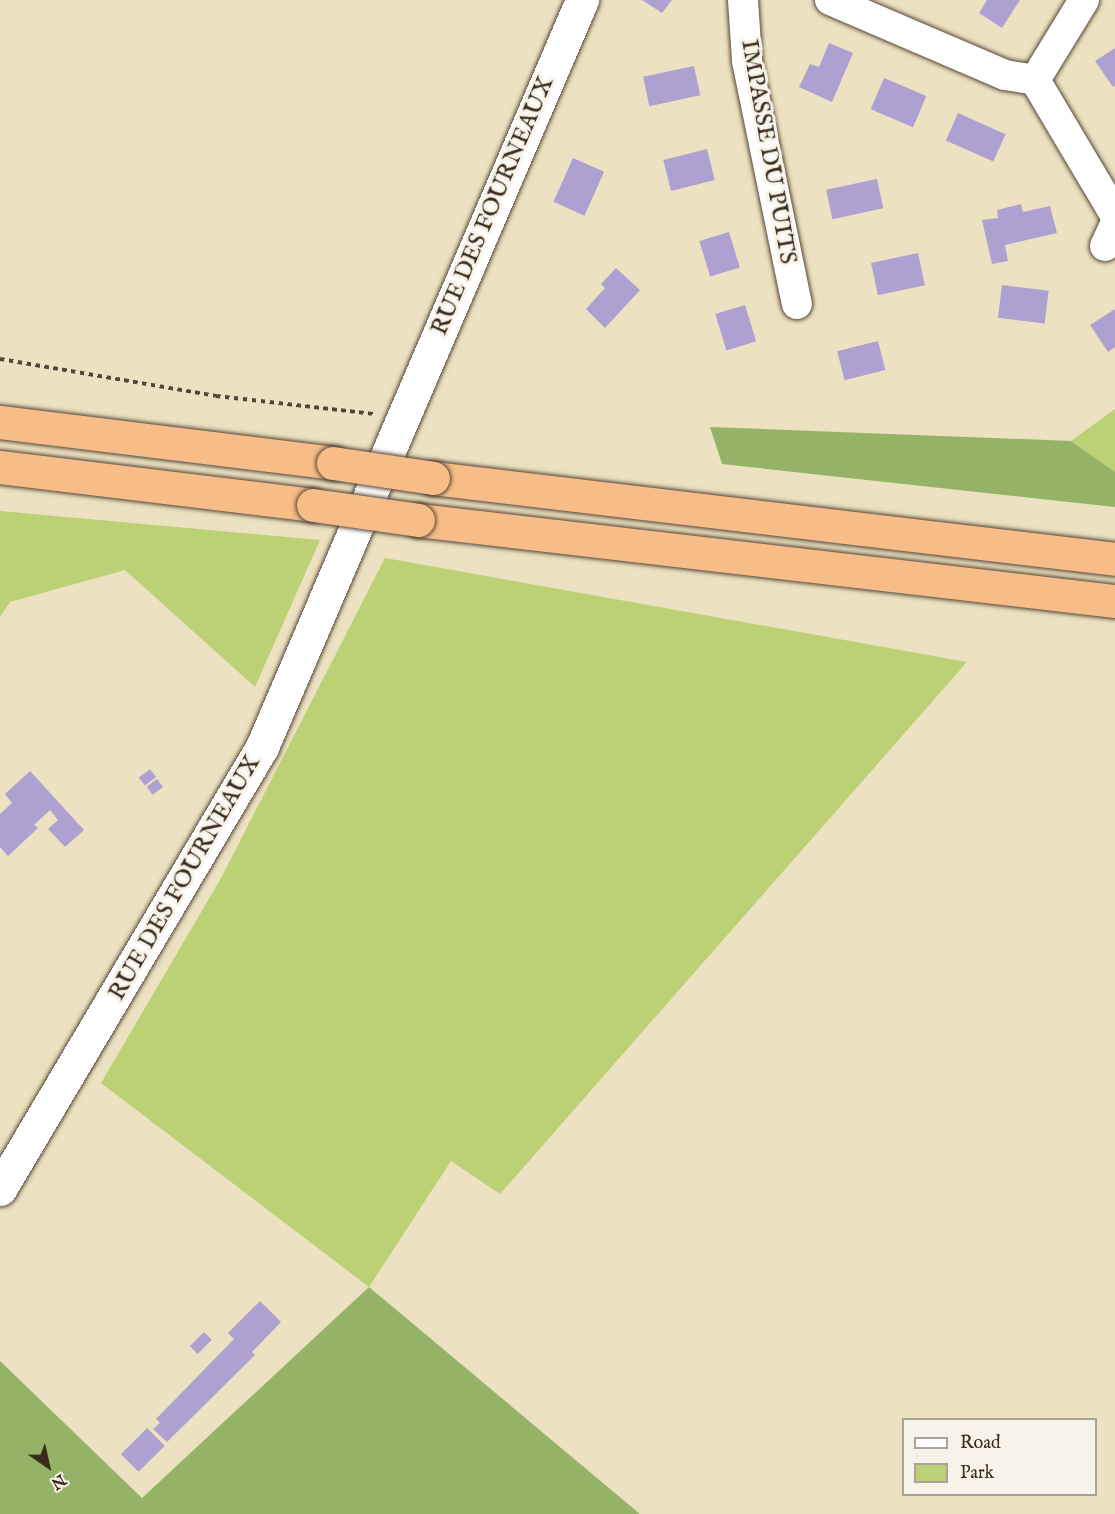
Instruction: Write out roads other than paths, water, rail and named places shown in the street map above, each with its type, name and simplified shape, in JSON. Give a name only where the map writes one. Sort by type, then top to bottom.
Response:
[{"type":"highway","points":[[0,422],[333,463],[433,478],[1115,560]]},
{"type":"highway","points":[[0,466],[418,520],[1115,601]]},
{"type":"street","name":"RUE DES FOURNEAUX","points":[[0,1189],[262,747],[582,0]]},
{"type":"street","name":"IMPASSE DU PUITS","points":[[743,0],[747,61],[796,304]]},
{"type":"street","points":[[830,0],[1005,75],[1035,80],[1115,215]]},
{"type":"street","points":[[1035,80],[1084,0]]}]
